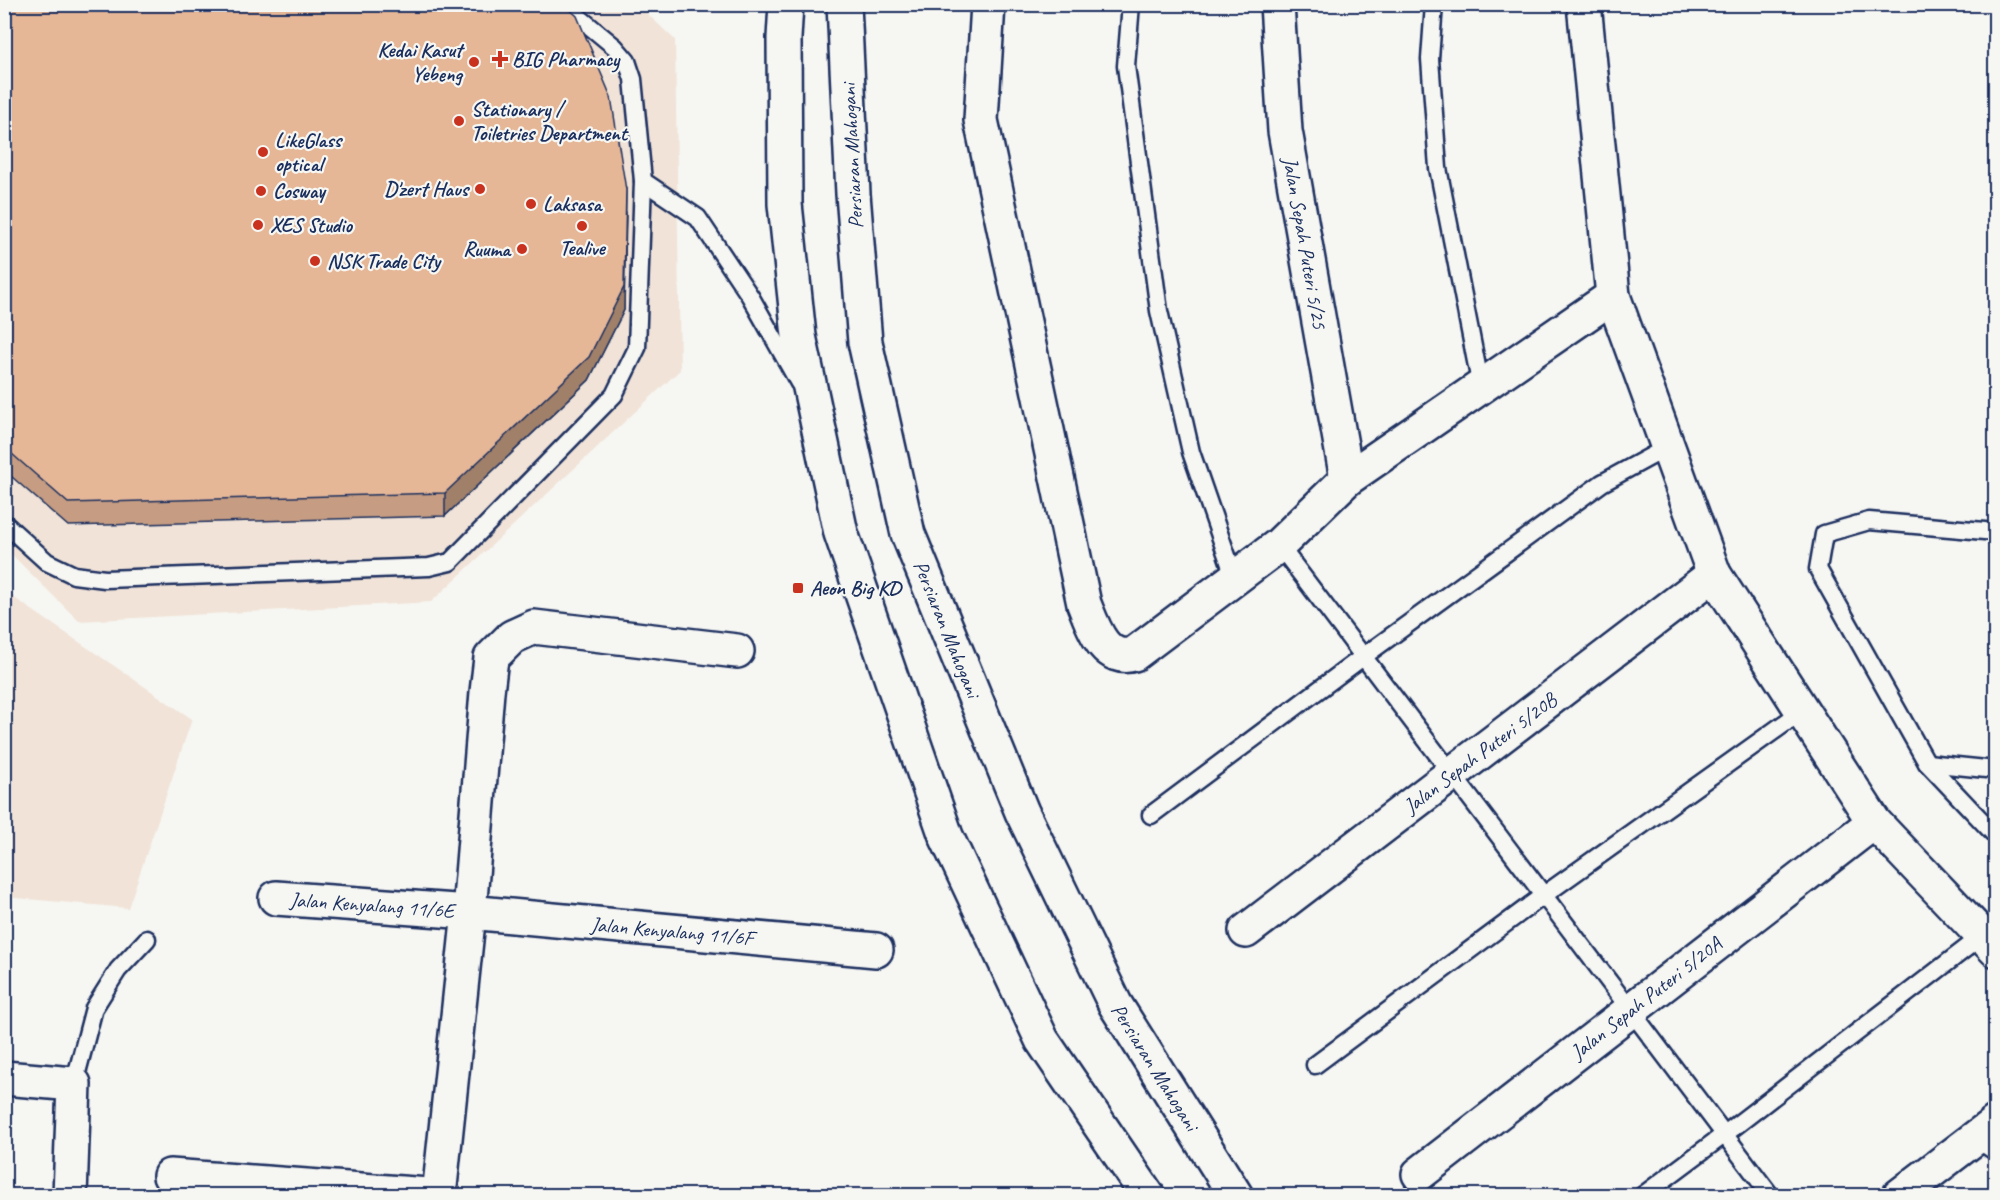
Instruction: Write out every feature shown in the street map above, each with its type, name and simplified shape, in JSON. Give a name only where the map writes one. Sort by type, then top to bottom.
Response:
[{"type":"street","points":[[777,4],[783,38]]},
{"type":"street","points":[[786,4],[783,38],[785,204],[799,336],[812,407],[841,533],[946,836],[1042,1040],[1148,1196]]},
{"type":"street","name":"Persiaran Mahogani","points":[[844,4],[853,194],[865,342],[908,534],[1022,812],[1115,1004],[1236,1196]]},
{"type":"street","points":[[988,4],[981,120],[1082,593],[1091,621],[1102,642],[1116,655],[1126,657],[1134,654],[1279,545],[1347,479],[1613,296]]},
{"type":"street","name":"Jalan Sepah Puteri 5/25","points":[[1277,4],[1285,131],[1347,479]]},
{"type":"street","points":[[1584,4],[1613,296],[1714,574],[1874,822],[1989,943]]},
{"type":"street","name":"Jalan Sepah Puteri 5/20B","points":[[1245,931],[1714,574]]},
{"type":"street","points":[[170,1176],[440,1195],[469,912],[491,658],[512,637],[534,627],[737,651]]},
{"type":"street","name":"Jalan Sepah Puteri 5/20A","points":[[1419,1174],[1874,822]]},
{"type":"street","name":"Jalan Kenyalang 11/6E","points":[[276,898],[469,912]]},
{"type":"street","name":"Jalan Kenyalang 11/6F","points":[[469,912],[876,950]]},
{"type":"street","points":[[4,1078],[74,1084],[70,1196]]},
{"type":"street","points":[[1899,1196],[1988,1137]]},
{"type":"lane","points":[[4,523],[47,562],[74,575],[105,579],[429,567],[450,562],[614,395],[638,348],[643,181],[633,79],[627,62],[615,47],[563,4]]},
{"type":"lane","points":[[1131,4],[1126,66],[1159,311],[1191,452],[1235,579]]},
{"type":"lane","points":[[1434,4],[1430,59],[1438,168],[1481,387]]},
{"type":"lane","points":[[643,181],[698,218],[750,296],[812,407]]},
{"type":"lane","points":[[1151,815],[1602,483],[1668,447]]},
{"type":"lane","points":[[1995,532],[1869,521],[1824,534],[1818,569],[1927,763],[1995,836]]},
{"type":"lane","points":[[1279,545],[1772,1196]]},
{"type":"lane","points":[[1315,1065],[1544,895],[1802,711]]},
{"type":"lane","points":[[1927,763],[1995,770]]},
{"type":"lane","points":[[74,1084],[94,1008],[118,969],[147,939]]},
{"type":"lane","points":[[1642,1196],[1989,943]]},
{"type":"shaded area","name":"NSK Trade City","points":[[4,5],[638,5],[675,40],[680,370],[431,602],[79,621],[5,548]]},
{"type":"shaded area","points":[[4,591],[192,719],[128,908],[5,897]]},
{"type":"building","name":"NSK Trade City","points":[[4,4],[564,4],[577,16],[611,97],[626,190],[624,287],[589,357],[445,493],[68,503],[4,447]]},
{"type":"place","name":"BIG Pharmacy","points":[[500,59]]},
{"type":"place","name":"Kedai Kasut Yebeng","points":[[474,62]]},
{"type":"place","name":"Stationary / Toiletries Department","points":[[459,121]]},
{"type":"place","name":"LikeGlass optical","points":[[263,152]]},
{"type":"place","name":"D'zert Haus","points":[[480,189]]},
{"type":"place","name":"Cosway","points":[[261,191]]},
{"type":"place","name":"Laksasa","points":[[531,204]]},
{"type":"place","name":"XES Studio","points":[[258,225]]},
{"type":"place","name":"Tealive","points":[[582,226]]},
{"type":"place","name":"Ruuma","points":[[522,249]]},
{"type":"place","name":"NSK Trade City","points":[[315,261]]},
{"type":"place","name":"Aeon Big KD","points":[[798,588]]}]
